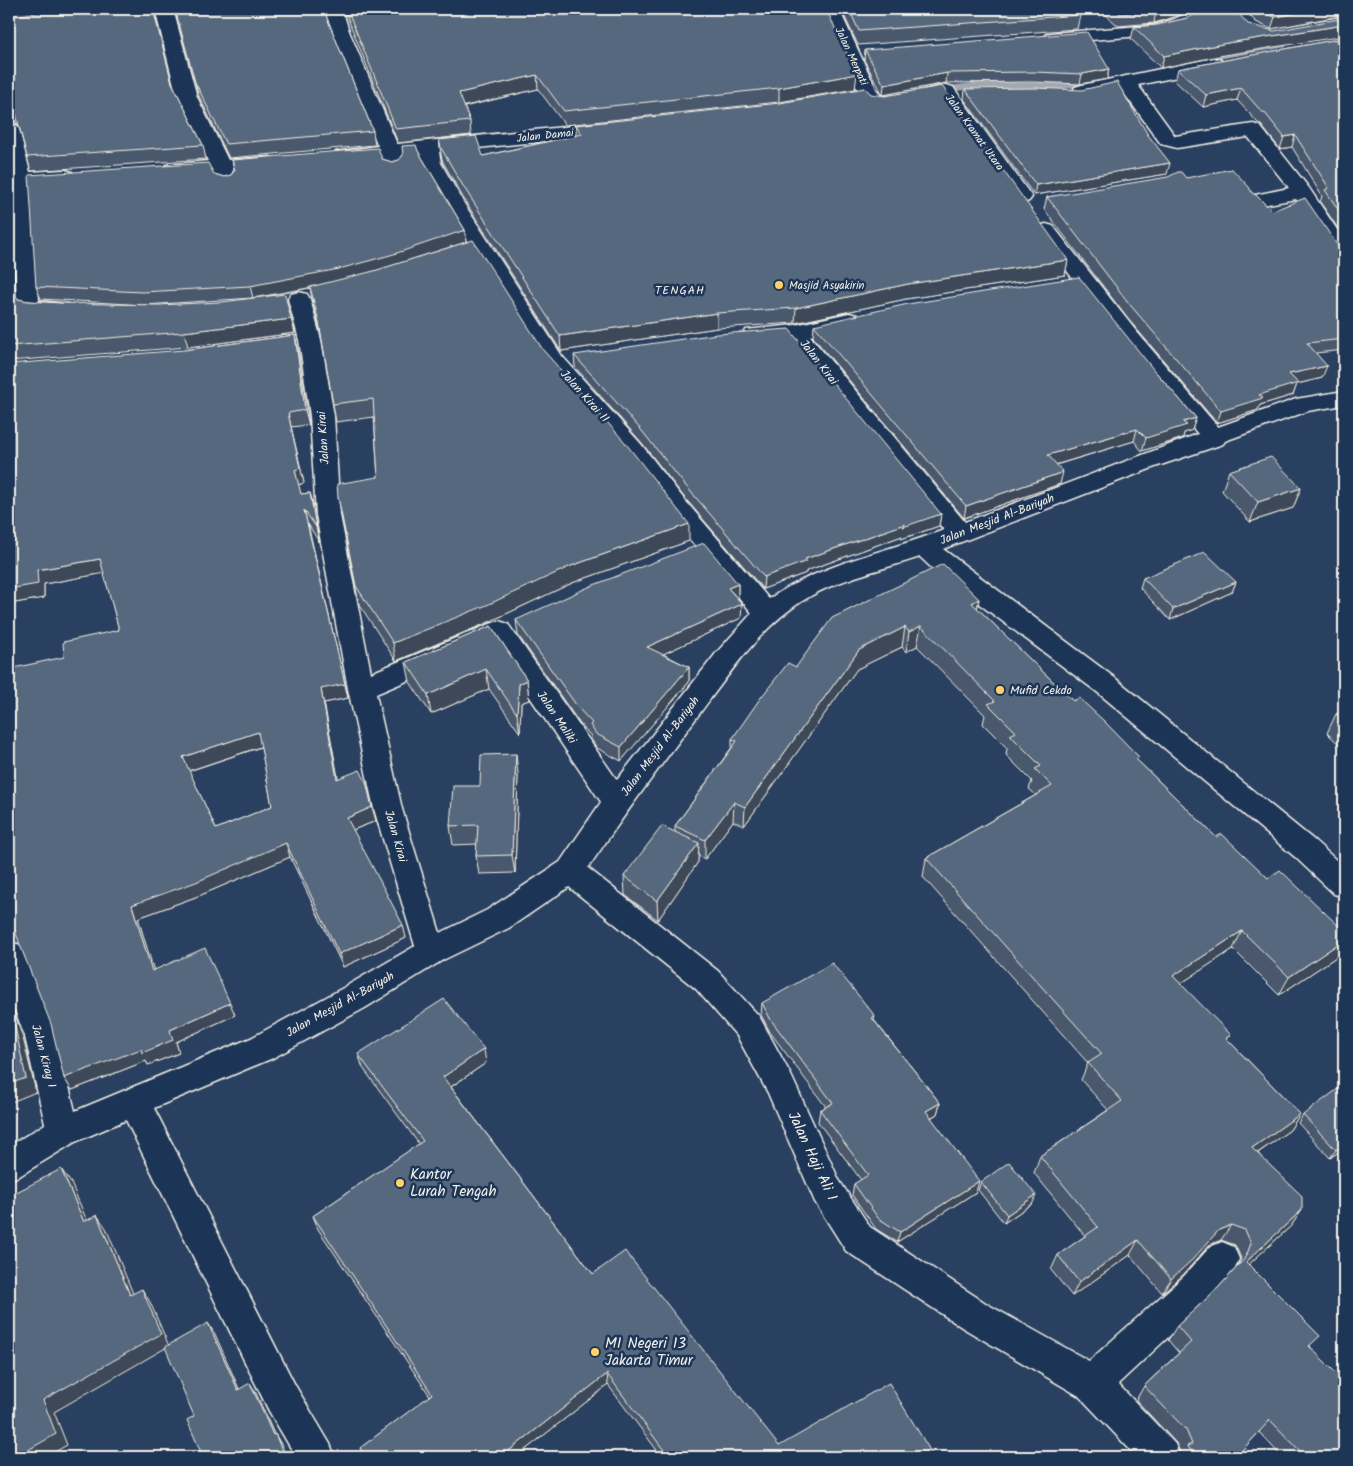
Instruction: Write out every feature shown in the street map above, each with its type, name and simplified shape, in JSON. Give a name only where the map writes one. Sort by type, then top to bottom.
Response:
[{"type":"street","points":[[164,9],[187,97],[223,173]]},
{"type":"street","name":"Jalan Merpati","points":[[830,9],[867,97]]},
{"type":"street","points":[[1034,39],[1154,30],[1178,24],[1211,9]]},
{"type":"street","points":[[340,11],[346,48],[392,158]]},
{"type":"street","points":[[850,53],[869,52]]},
{"type":"street","points":[[1066,91],[1080,92],[1233,61]]},
{"type":"street","points":[[1127,83],[1168,140],[1178,142],[1253,130],[1302,192],[1344,256]]},
{"type":"street","points":[[946,91],[969,90]]},
{"type":"street","name":"Jalan Kramat Utara","points":[[867,97],[883,103],[946,91],[1032,204],[1072,281],[1160,375],[1215,438]]},
{"type":"street","name":"Jalan Damai","points":[[322,158],[392,158],[632,126]]},
{"type":"street","points":[[9,129],[19,183],[28,303],[34,307],[76,310]]},
{"type":"street","name":"Jalan Kirai II","points":[[429,153],[431,163],[453,202],[473,249],[554,361],[633,450],[674,504],[767,614]]},
{"type":"street","points":[[156,171],[223,173],[284,162]]},
{"type":"street","points":[[19,183],[79,175]]},
{"type":"street","points":[[1257,200],[1302,192]]},
{"type":"street","name":"Jalan Kirai","points":[[299,298],[300,341],[322,416],[328,515],[361,689],[388,809],[425,934],[432,951]]},
{"type":"street","points":[[795,332],[869,316]]},
{"type":"street","name":"Jalan Kirai","points":[[736,336],[795,332],[826,372],[960,532]]},
{"type":"street","points":[[554,361],[582,357]]},
{"type":"street","name":"Jalan Mesjid Al-Bariyah","points":[[9,1164],[63,1131],[262,1048],[354,998],[432,951],[498,919],[570,871],[617,802],[726,659],[767,614],[802,590],[834,576],[924,547],[1304,404],[1344,398]]},
{"type":"street","points":[[684,554],[709,545]]},
{"type":"street","points":[[924,547],[944,565],[1106,685],[1305,849],[1344,885]]},
{"type":"street","points":[[361,689],[524,620]]},
{"type":"street","name":"Jalan Maliki","points":[[499,631],[617,802]]},
{"type":"street","name":"Jalan Haji Ali I","points":[[570,871],[707,980],[748,1026],[780,1085],[827,1191],[858,1239],[975,1316],[1092,1383],[1162,1457]]},
{"type":"street","name":"Jalan Kiray I","points":[[9,954],[41,1037],[63,1131]]},
{"type":"street","points":[[133,1101],[282,1398],[317,1457]]},
{"type":"street","points":[[1092,1383],[1196,1288],[1222,1259]]},
{"type":"building","points":[[57,9],[153,9],[172,83],[203,145],[27,157],[16,114],[9,108],[9,17]]},
{"type":"building","points":[[175,9],[324,9],[373,131],[226,144],[195,82]]},
{"type":"building","points":[[347,9],[826,9],[857,74],[779,88],[564,111],[537,75],[459,93],[470,121],[396,129]]},
{"type":"building","points":[[849,9],[1076,9],[1080,15],[859,31]]},
{"type":"building","points":[[1115,9],[1166,9],[1120,14]]},
{"type":"building","points":[[1208,9],[1234,9],[1248,24],[1274,31],[1344,18],[1344,25],[1227,43],[1164,56],[1134,27],[1157,25],[1187,18]]},
{"type":"building","points":[[1257,9],[1320,9],[1275,17]]},
{"type":"building","points":[[1087,32],[1109,69],[1082,74],[1034,72],[947,73],[884,85],[865,50]]},
{"type":"building","points":[[1344,38],[1344,218],[1325,190],[1329,188],[1295,135],[1284,137],[1265,113],[1261,111],[1241,88],[1206,95],[1178,69]]},
{"type":"building","points":[[1117,82],[1148,135],[1170,163],[1036,185],[965,89],[1034,88],[1082,90]]},
{"type":"building","points":[[942,86],[1068,260],[908,284],[796,308],[717,313],[560,336],[463,186],[441,148],[439,140],[476,136],[483,156],[582,134],[576,125],[780,103],[865,88],[871,94],[885,96]]},
{"type":"building","points":[[416,145],[465,230],[394,254],[339,269],[250,286],[142,292],[36,287],[29,175],[208,163],[214,174],[224,177],[231,175],[235,170],[232,160],[378,148],[382,159],[392,162],[399,160],[403,155],[402,146]]},
{"type":"building","points":[[1232,169],[1249,187],[1252,193],[1272,211],[1305,198],[1340,249],[1344,250],[1344,339],[1307,343],[1327,366],[1289,374],[1298,383],[1259,395],[1263,398],[1221,411],[1131,306],[1047,197],[1168,177],[1178,172],[1181,172],[1186,178]]},
{"type":"building","points":[[473,240],[543,350],[623,440],[689,524],[571,566],[487,605],[393,643],[356,586],[338,497],[337,484],[378,477],[373,399],[333,404],[319,322],[310,287],[374,271]]},
{"type":"building","points":[[9,269],[10,288],[18,299],[28,301],[158,305],[222,302],[285,294],[291,319],[184,332],[9,346]]},
{"type":"building","points":[[1079,277],[1153,369],[1196,418],[1183,422],[1187,425],[1146,438],[1137,429],[1048,455],[1063,472],[966,506],[814,325],[908,304]]},
{"type":"building","points":[[789,329],[941,514],[903,527],[905,524],[805,559],[807,561],[764,577],[685,485],[642,431],[574,355],[717,334]]},
{"type":"building","points":[[295,335],[305,410],[288,413],[300,468],[295,470],[301,494],[310,493],[316,527],[304,510],[345,684],[321,689],[337,779],[360,770],[366,782],[372,807],[347,818],[403,925],[339,954],[286,843],[196,882],[132,905],[152,971],[205,948],[230,1003],[170,1030],[173,1040],[142,1053],[141,1049],[64,1078],[51,1024],[9,913],[9,669],[64,657],[63,642],[119,630],[100,559],[37,570],[38,584],[9,589],[9,364],[184,350]],"holes":[[[258,732],[272,806],[216,829],[183,757]]]},
{"type":"building","points":[[1271,457],[1301,488],[1258,502],[1229,471]]},
{"type":"building","points":[[704,543],[738,584],[728,588],[742,604],[647,647],[689,667],[621,747],[596,734],[590,725],[592,723],[579,709],[516,620],[591,586]]},
{"type":"building","points":[[1205,552],[1236,582],[1173,609],[1143,578]]},
{"type":"building","points":[[943,564],[979,599],[972,603],[1073,701],[1079,698],[1104,721],[1139,757],[1136,759],[1216,837],[1222,834],[1268,878],[1280,870],[1344,931],[1344,940],[1289,977],[1242,931],[1173,976],[1231,1035],[1226,1038],[1300,1114],[1252,1148],[1302,1196],[1302,1210],[1246,1262],[1320,1336],[1309,1346],[1344,1381],[1344,1457],[1306,1457],[1270,1420],[1236,1457],[1197,1457],[1187,1446],[1192,1444],[1186,1430],[1144,1386],[1191,1342],[1177,1326],[1219,1287],[1246,1257],[1251,1243],[1245,1230],[1231,1225],[1219,1230],[1192,1260],[1171,1279],[1138,1240],[1079,1282],[1058,1255],[1098,1227],[1040,1156],[1122,1101],[1088,1063],[1102,1054],[926,858],[1052,786],[1035,769],[1041,766],[1010,735],[1016,732],[988,704],[995,701],[921,626],[909,632],[905,627],[859,650],[745,807],[734,802],[705,840],[675,826],[737,741],[732,739],[759,700],[788,663],[796,667],[832,618]]},
{"type":"building","points":[[491,626],[527,680],[519,684],[517,714],[486,669],[428,695],[406,662]]},
{"type":"building","points":[[1344,709],[1344,721],[1336,714]]},
{"type":"building","points":[[516,754],[512,855],[476,856],[478,825],[450,826],[453,786],[480,786],[481,755]]},
{"type":"building","points":[[662,826],[699,843],[657,901],[624,876]]},
{"type":"building","points":[[832,963],[875,1016],[872,1018],[940,1103],[926,1111],[979,1181],[900,1232],[878,1218],[854,1184],[868,1175],[820,1110],[833,1103],[771,1020],[762,1003]]},
{"type":"building","points":[[444,999],[484,1049],[443,1077],[593,1274],[625,1251],[779,1446],[889,1383],[934,1457],[669,1457],[607,1374],[501,1457],[366,1457],[360,1448],[432,1394],[313,1216],[423,1141],[358,1054]]},
{"type":"building","points":[[9,1009],[14,1022],[26,1078],[9,1084]]},
{"type":"building","points":[[1339,1088],[1344,1094],[1344,1144],[1336,1150],[1303,1115]]},
{"type":"building","points":[[1009,1162],[1036,1195],[1007,1215],[981,1182]]},
{"type":"building","points":[[61,1169],[84,1222],[97,1215],[130,1295],[142,1289],[161,1334],[43,1400],[56,1434],[16,1457],[9,1457],[9,1196]]},
{"type":"building","points":[[208,1323],[238,1390],[250,1383],[285,1457],[203,1457],[187,1420],[194,1416],[165,1347]]},
{"type":"waterway","points":[[1148,72],[1207,58],[1283,45]]},
{"type":"waterway","points":[[937,90],[984,85],[1063,86],[1102,82]]},
{"type":"place","name":"Masjid Asyakirin","points":[[779,285]]},
{"type":"place","name":"Mufid Cekdo","points":[[1000,690]]},
{"type":"place","name":"Kantor Lurah Tengah","points":[[400,1183]]},
{"type":"place","name":"MI Negeri 13 Jakarta Timur","points":[[595,1352]]},
{"type":"district","name":"TENGAH","points":[[680,290]]}]
